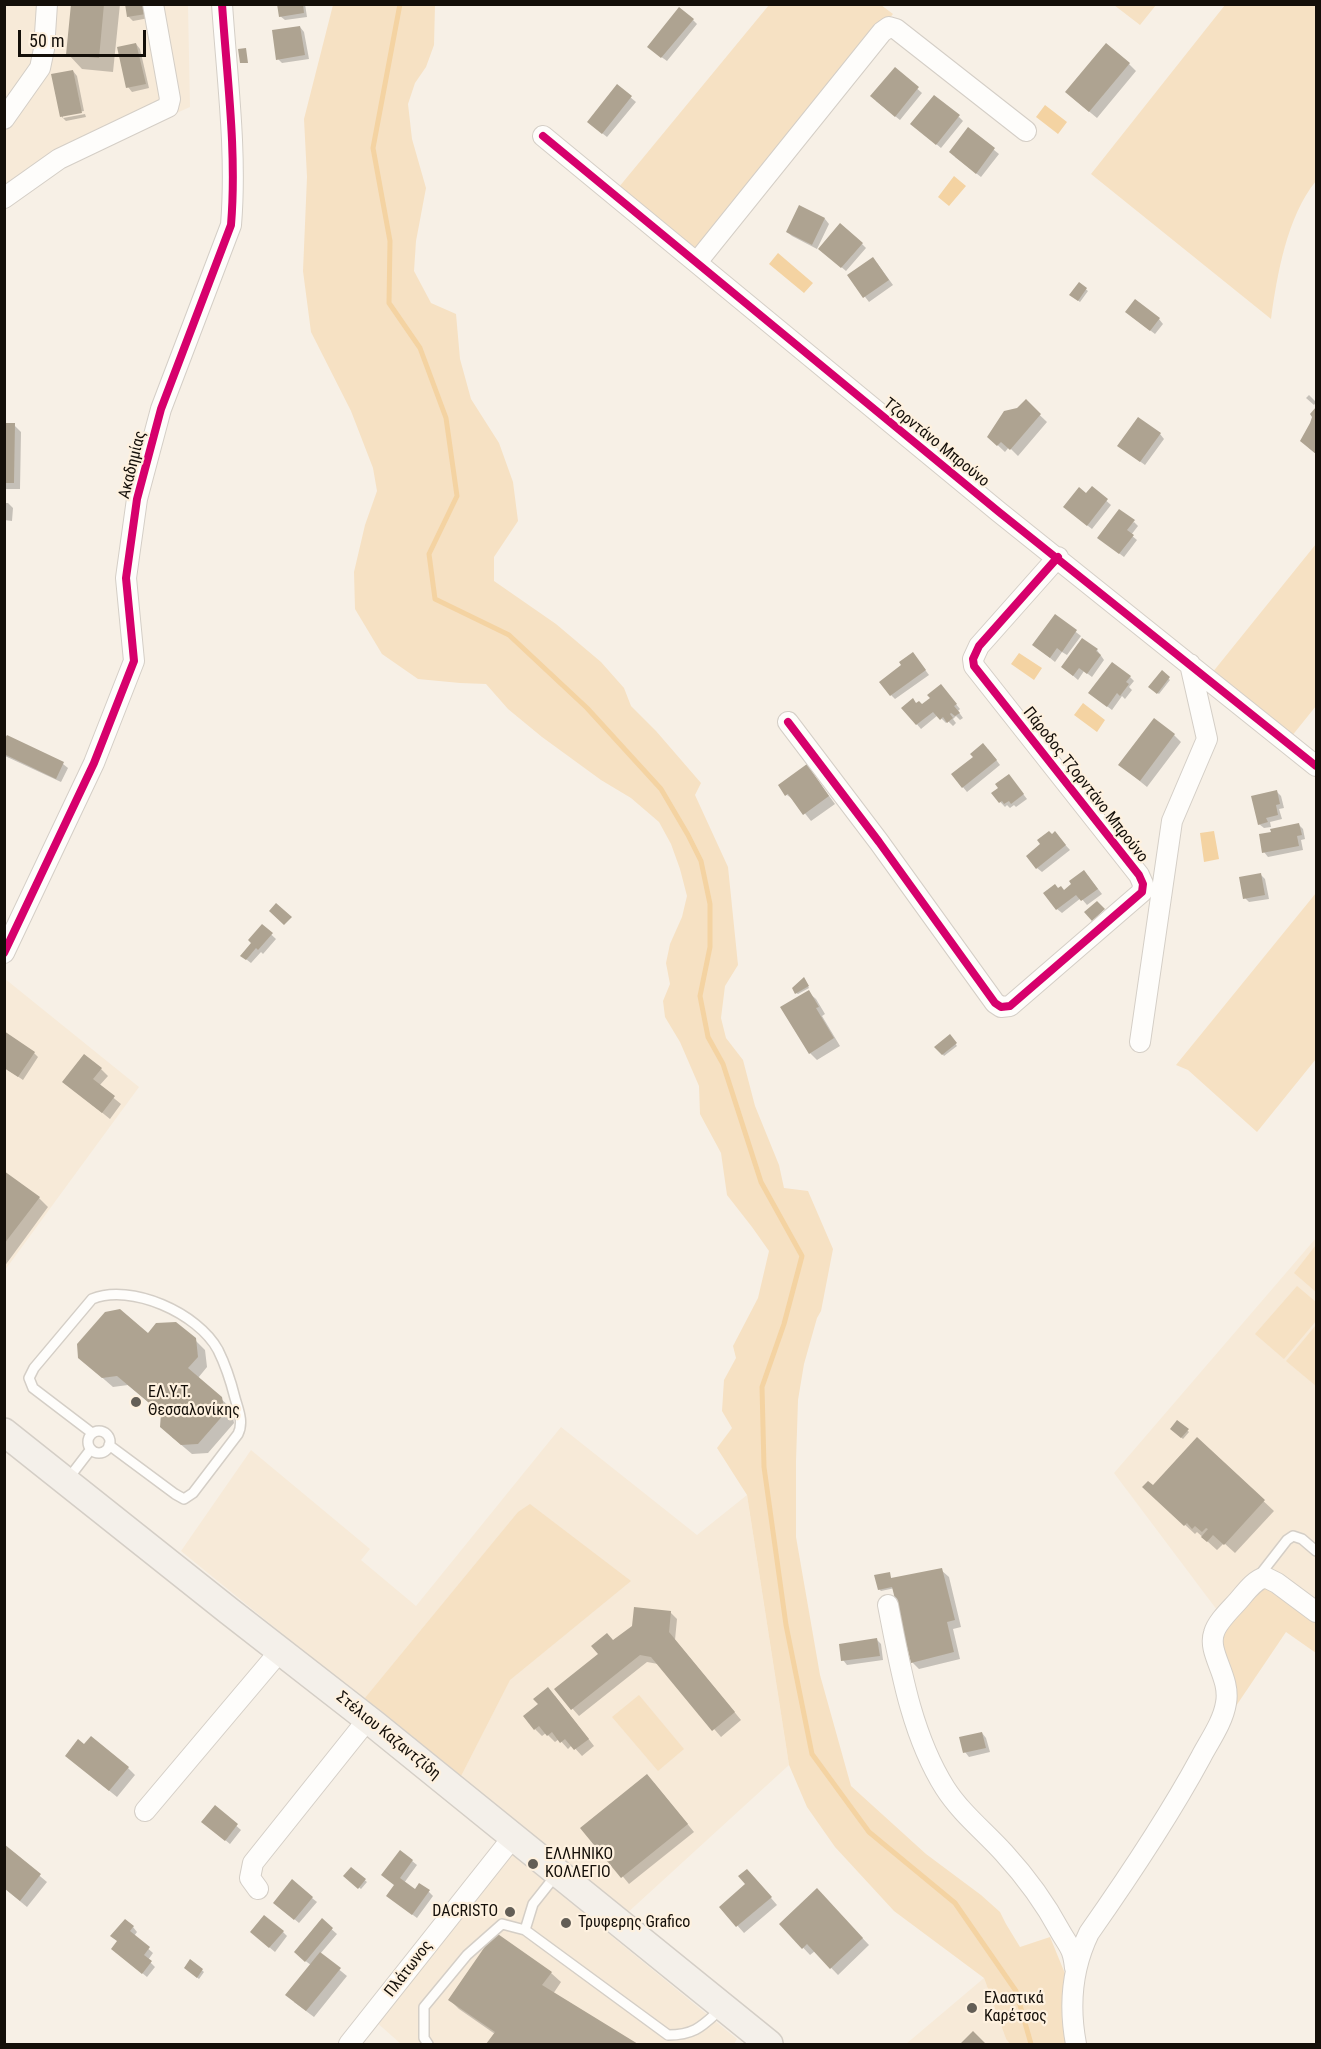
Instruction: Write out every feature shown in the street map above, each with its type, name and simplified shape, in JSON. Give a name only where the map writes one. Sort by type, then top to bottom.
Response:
[{"type":"main road","name":"Στέλιου Καζαντζίδη","points":[[4,1432],[368,1719],[769,2044]]},
{"type":"street","points":[[4,119],[40,68],[44,49],[47,4]]},
{"type":"street","points":[[4,198],[59,159],[168,107],[170,99],[153,4]]},
{"type":"street","name":"Ακαδημίας","points":[[4,953],[93,763],[134,661],[126,578],[137,499],[161,409],[231,225],[233,199],[230,115],[222,4]]},
{"type":"street","points":[[697,262],[875,41],[889,27],[896,29],[1026,131]]},
{"type":"street","name":"Τζορντάνο Μπρούνο","points":[[543,136],[972,489],[1317,766]]},
{"type":"street","name":"Πάροδος Τζορντάνο Μπρούνο","points":[[788,722],[879,842],[995,1003],[1001,1007],[1010,1006],[1142,892],[1143,888],[1142,879],[974,666],[973,659],[979,646],[1058,557]]},
{"type":"street","points":[[1140,1042],[1172,821],[1207,739],[1191,664]]},
{"type":"street","points":[[1075,1971],[1089,1934],[1145,1853],[1186,1785],[1223,1716],[1227,1703],[1226,1679],[1214,1653],[1213,1634],[1224,1617],[1254,1583],[1265,1577],[1317,1612]]},
{"type":"street","points":[[888,1605],[898,1659],[914,1718],[939,1778],[954,1801],[1006,1855],[1037,1894],[1073,1951],[1076,2044]]},
{"type":"street","points":[[145,1811],[280,1651]]},
{"type":"street","points":[[258,1889],[250,1878],[253,1863],[368,1719]]},
{"type":"street","name":"Πλάτωνος","points":[[349,2044],[513,1838]]},
{"type":"lane","points":[[92,1433],[33,1388],[29,1378],[34,1368],[92,1299],[100,1296],[134,1296],[154,1301],[184,1317],[206,1335],[217,1348],[240,1416],[241,1425],[238,1434],[193,1493],[184,1499],[109,1445]]},
{"type":"lane","points":[[96,1431],[105,1433],[110,1440],[109,1445],[107,1449],[99,1453],[91,1449],[88,1441],[92,1433],[96,1431]]},
{"type":"lane","points":[[66,1481],[91,1449]]},
{"type":"lane","points":[[1254,1583],[1290,1538],[1298,1537],[1317,1551]]},
{"type":"lane","points":[[525,1930],[533,1904],[558,1873]]},
{"type":"lane","points":[[428,2044],[424,2038],[424,2007],[467,1955],[502,1924],[525,1930],[669,2034],[674,2044]]},
{"type":"lane","points":[[669,2034],[684,2035],[698,2029],[723,2007]]},
{"type":"shaded area","points":[[5,5],[188,5],[190,107],[60,165],[5,205]]},
{"type":"shaded area","points":[[333,5],[435,5],[434,45],[426,67],[415,83],[408,104],[412,139],[426,188],[416,241],[414,271],[431,303],[456,314],[460,359],[471,399],[499,443],[513,482],[518,521],[494,557],[494,581],[556,624],[601,662],[624,688],[631,706],[701,783],[695,795],[728,867],[738,965],[725,986],[721,1018],[726,1038],[743,1060],[755,1106],[779,1165],[784,1188],[808,1191],[833,1249],[821,1311],[804,1364],[798,1400],[796,1537],[820,1675],[851,1786],[926,1854],[1000,1912],[1020,1947],[1050,1937],[1066,1976],[1068,2044],[1010,2044],[1006,2039],[984,1978],[894,1911],[835,1847],[807,1807],[789,1765],[747,1495],[717,1448],[732,1428],[722,1411],[724,1380],[736,1358],[733,1346],[758,1298],[769,1251],[727,1195],[721,1153],[700,1114],[699,1086],[680,1042],[665,1017],[663,1001],[670,984],[666,963],[670,944],[682,917],[687,896],[671,844],[659,822],[631,798],[601,780],[542,737],[508,709],[486,684],[418,679],[382,654],[355,609],[354,572],[365,525],[377,491],[373,468],[351,411],[311,332],[303,271],[307,177],[304,119]]},
{"type":"shaded area","points":[[769,5],[881,5],[893,14],[698,253],[619,187]]},
{"type":"shaded area","points":[[1114,5],[1156,5],[1140,25]]},
{"type":"shaded area","points":[[1225,5],[1316,5],[1316,181],[1306,195],[1291,228],[1280,265],[1271,319],[1091,174]]},
{"type":"shaded area","points":[[1045,105],[1067,122],[1058,134],[1036,117]]},
{"type":"shaded area","points":[[954,176],[966,186],[949,206],[938,197]]},
{"type":"shaded area","points":[[778,253],[813,283],[804,293],[769,264]]},
{"type":"shaded area","points":[[1316,544],[1316,706],[1291,737],[1212,673]]},
{"type":"shaded area","points":[[1019,653],[1042,668],[1034,680],[1011,664]]},
{"type":"shaded area","points":[[1083,703],[1105,720],[1097,732],[1074,715]]},
{"type":"shaded area","points":[[1214,831],[1219,859],[1204,862],[1200,833]]},
{"type":"shaded area","points":[[1316,893],[1316,1059],[1257,1132],[1188,1070],[1176,1065]]},
{"type":"shaded area","points":[[4,978],[139,1087],[5,1270],[4,1270]]},
{"type":"shaded area","points":[[1316,1238],[1316,1603],[1262,1563],[1220,1614],[1114,1473]]},
{"type":"shaded area","points":[[1316,1245],[1316,1292],[1294,1273]]},
{"type":"shaded area","points":[[1297,1286],[1316,1302],[1316,1321],[1284,1359],[1255,1334]]},
{"type":"shaded area","points":[[1316,1325],[1316,1386],[1286,1361]]},
{"type":"shaded area","points":[[561,1427],[697,1535],[747,1495],[789,1765],[625,1915],[181,1551],[251,1450],[370,1549],[361,1560],[416,1606]]},
{"type":"shaded area","points":[[530,1504],[631,1581],[510,1680],[461,1776],[365,1698],[518,1512]]},
{"type":"shaded area","points":[[1266,1584],[1316,1620],[1316,1653],[1286,1632],[1234,1709],[1235,1688],[1220,1633]]},
{"type":"shaded area","points":[[639,1695],[684,1749],[658,1771],[612,1717]]},
{"type":"shaded area","points":[[509,1852],[737,2039],[734,2044],[401,2044],[375,2021]]},
{"type":"shaded area","name":"Ελαστικά Καρέτσος","points":[[984,1978],[1006,2039],[1010,2044],[906,2044]]},
{"type":"building","points":[[71,4],[104,4],[99,58],[66,55]]},
{"type":"building","points":[[125,4],[144,4],[146,14],[127,17]]},
{"type":"building","points":[[277,4],[303,4],[304,13],[279,17]]},
{"type":"building","points":[[679,7],[694,19],[661,58],[647,47]]},
{"type":"building","points":[[300,26],[305,55],[276,60],[272,30]]},
{"type":"building","points":[[136,43],[146,84],[126,88],[117,47]]},
{"type":"building","points":[[1106,43],[1130,63],[1089,112],[1065,92]]},
{"type":"building","points":[[246,48],[248,63],[240,63],[238,49]]},
{"type":"building","points":[[895,67],[919,87],[895,117],[870,96]]},
{"type":"building","points":[[73,70],[82,113],[60,117],[51,74]]},
{"type":"building","points":[[617,84],[632,96],[602,134],[587,122]]},
{"type":"building","points":[[934,95],[960,115],[936,145],[910,124]]},
{"type":"building","points":[[968,127],[995,148],[976,174],[949,152]]},
{"type":"building","points":[[799,205],[825,218],[812,245],[786,232]]},
{"type":"building","points":[[840,223],[863,243],[841,268],[818,249]]},
{"type":"building","points":[[873,257],[889,280],[863,298],[847,275]]},
{"type":"building","points":[[1079,282],[1087,288],[1078,301],[1069,295]]},
{"type":"building","points":[[1135,299],[1160,318],[1150,331],[1125,312]]},
{"type":"building","points":[[1026,399],[1041,414],[1010,450],[1001,442],[997,446],[987,437],[1004,411],[1017,408]]},
{"type":"building","points":[[1316,407],[1316,454],[1300,441],[1310,423],[1312,417],[1310,414]]},
{"type":"building","points":[[1138,417],[1161,433],[1140,462],[1117,446]]},
{"type":"building","points":[[4,423],[15,423],[14,483],[4,483]]},
{"type":"building","points":[[1092,486],[1108,499],[1087,526],[1063,507],[1079,487],[1086,493]]},
{"type":"building","points":[[1119,509],[1135,520],[1127,530],[1134,535],[1119,554],[1097,538]]},
{"type":"building","points":[[1055,614],[1077,630],[1062,652],[1057,648],[1050,658],[1032,645]]},
{"type":"building","points":[[1082,638],[1098,649],[1096,651],[1101,655],[1087,674],[1079,668],[1073,676],[1061,667]]},
{"type":"building","points":[[913,652],[926,670],[890,696],[879,682],[901,665],[899,662]]},
{"type":"building","points":[[1112,662],[1131,676],[1126,682],[1129,684],[1120,696],[1117,693],[1107,707],[1088,693]]},
{"type":"building","points":[[1162,670],[1170,677],[1157,694],[1148,687]]},
{"type":"building","points":[[941,684],[957,704],[954,706],[960,713],[955,716],[951,713],[953,718],[947,723],[943,717],[940,720],[933,712],[916,725],[901,708],[913,698],[916,703],[919,701],[922,704],[930,698],[927,695]]},
{"type":"building","points":[[1154,718],[1175,734],[1140,781],[1118,765]]},
{"type":"building","points":[[7,735],[64,762],[56,779],[4,754],[4,740]]},
{"type":"building","points":[[983,743],[997,760],[962,788],[951,774],[973,757],[970,754]]},
{"type":"building","points":[[807,764],[829,796],[803,815],[788,794],[785,796],[778,785]]},
{"type":"building","points":[[1009,774],[1024,794],[1011,804],[1009,801],[1004,804],[1002,801],[999,803],[991,793],[998,788],[995,784]]},
{"type":"building","points":[[1277,790],[1280,804],[1276,805],[1278,815],[1266,818],[1268,822],[1258,825],[1251,796]]},
{"type":"building","points":[[1299,823],[1302,835],[1297,836],[1299,846],[1262,853],[1259,834],[1271,832],[1270,829]]},
{"type":"building","points":[[1049,831],[1052,834],[1055,831],[1066,845],[1036,869],[1026,856],[1040,844],[1037,840]]},
{"type":"building","points":[[1084,870],[1098,889],[1081,901],[1076,895],[1056,910],[1043,893],[1055,884],[1064,890],[1071,884],[1069,881]]},
{"type":"building","points":[[1261,873],[1265,895],[1243,899],[1239,877]]},
{"type":"building","points":[[1097,901],[1105,909],[1092,921],[1084,912]]},
{"type":"building","points":[[276,903],[292,917],[284,925],[269,911]]},
{"type":"building","points":[[262,924],[273,933],[246,960],[240,956],[251,943],[248,940]]},
{"type":"building","points":[[804,977],[809,986],[795,994],[792,988]]},
{"type":"building","points":[[809,990],[819,1007],[816,1008],[834,1038],[809,1054],[780,1007]]},
{"type":"building","points":[[4,1031],[35,1052],[18,1077],[4,1068]]},
{"type":"building","points":[[950,1034],[957,1043],[942,1055],[934,1047]]},
{"type":"building","points":[[84,1054],[102,1068],[93,1079],[115,1096],[102,1113],[62,1082]]},
{"type":"building","points":[[4,1171],[40,1197],[4,1244]]},
{"type":"building","points":[[120,1309],[148,1333],[156,1323],[176,1322],[196,1338],[198,1357],[188,1368],[222,1397],[225,1413],[198,1444],[181,1445],[160,1427],[161,1413],[117,1376],[102,1378],[78,1358],[77,1344],[105,1312]]},
{"type":"building","points":[[1177,1420],[1189,1429],[1181,1438],[1170,1429]]},
{"type":"building","points":[[1197,1437],[1265,1500],[1224,1545],[1213,1535],[1207,1542],[1201,1537],[1208,1529],[1206,1528],[1202,1532],[1195,1526],[1192,1529],[1187,1523],[1184,1526],[1142,1487],[1148,1481],[1153,1485]]},
{"type":"building","points":[[942,1568],[955,1620],[947,1622],[954,1652],[911,1663],[892,1587],[878,1590],[874,1575],[890,1572],[891,1578]]},
{"type":"building","points":[[634,1607],[671,1611],[669,1632],[735,1712],[712,1731],[651,1657],[640,1655],[571,1710],[554,1689],[598,1654],[591,1646],[607,1633],[613,1640],[632,1626]]},
{"type":"building","points":[[877,1638],[880,1656],[841,1661],[839,1644]]},
{"type":"building","points":[[548,1687],[589,1739],[574,1750],[565,1739],[560,1743],[552,1732],[547,1736],[539,1726],[534,1730],[523,1716],[538,1704],[533,1699]]},
{"type":"building","points":[[982,1732],[986,1748],[963,1753],[959,1737]]},
{"type":"building","points":[[91,1736],[129,1767],[109,1791],[65,1756],[78,1739],[84,1744]]},
{"type":"building","points":[[647,1774],[688,1824],[621,1878],[580,1828]]},
{"type":"building","points":[[215,1805],[238,1824],[225,1841],[201,1822]]},
{"type":"building","points":[[4,1844],[41,1874],[20,1901],[4,1888]]},
{"type":"building","points":[[400,1850],[413,1860],[400,1878],[415,1889],[419,1883],[430,1890],[412,1915],[386,1896],[394,1885],[381,1875]]},
{"type":"building","points":[[351,1867],[366,1879],[358,1889],[343,1876]]},
{"type":"building","points":[[747,1869],[772,1897],[736,1927],[719,1907],[745,1884],[738,1876]]},
{"type":"building","points":[[292,1879],[313,1897],[294,1920],[273,1903]]},
{"type":"building","points":[[817,1888],[863,1938],[830,1969],[807,1944],[802,1949],[779,1924]]},
{"type":"building","points":[[264,1915],[284,1931],[269,1948],[250,1932]]},
{"type":"building","points":[[322,1918],[333,1928],[305,1962],[294,1952]]},
{"type":"building","points":[[125,1919],[134,1926],[130,1931],[150,1947],[144,1955],[152,1961],[142,1974],[111,1949],[117,1941],[110,1936]]},
{"type":"building","points":[[495,1932],[552,1972],[542,1985],[638,2044],[486,2044],[495,2032],[448,2000]]},
{"type":"building","points":[[320,1952],[341,1968],[306,2011],[285,1995]]},
{"type":"building","points":[[190,1959],[203,1969],[197,1978],[184,1968]]},
{"type":"building","points":[[973,2031],[986,2044],[960,2044]]},
{"type":"waterway","points":[[400,4],[373,148],[390,241],[389,303],[420,348],[446,418],[457,496],[429,554],[435,599],[509,635],[587,708],[661,789],[701,861],[710,904],[710,947],[700,996],[708,1037],[723,1064],[761,1182],[802,1256],[784,1324],[762,1387],[764,1467],[786,1625],[812,1754],[869,1832],[955,1903],[1016,1991],[1031,2044]]},
{"type":"cycle path","points":[[4,953],[94,763],[134,661],[126,578],[137,499],[161,409],[231,225],[232,143],[222,4]]},
{"type":"cycle path","points":[[543,136],[999,512],[1316,766]]},
{"type":"cycle path","points":[[788,722],[879,842],[995,1003],[1001,1007],[1010,1006],[1142,892],[1143,884],[1139,875],[974,666],[973,659],[979,646],[1058,557]]},
{"type":"place","name":"ΕΛ.Υ.Τ. Θεσσαλονίκης","points":[[136,1402]]},
{"type":"place","name":"ΕΛΛΗΝΙΚΟ ΚΟΛΛΕΓΙΟ","points":[[533,1864]]},
{"type":"place","name":"DACRISTO","points":[[510,1912]]},
{"type":"place","name":"Τρυφερης Grafico","points":[[566,1923]]},
{"type":"place","name":"Ελαστικά Καρέτσος","points":[[972,2008]]}]
